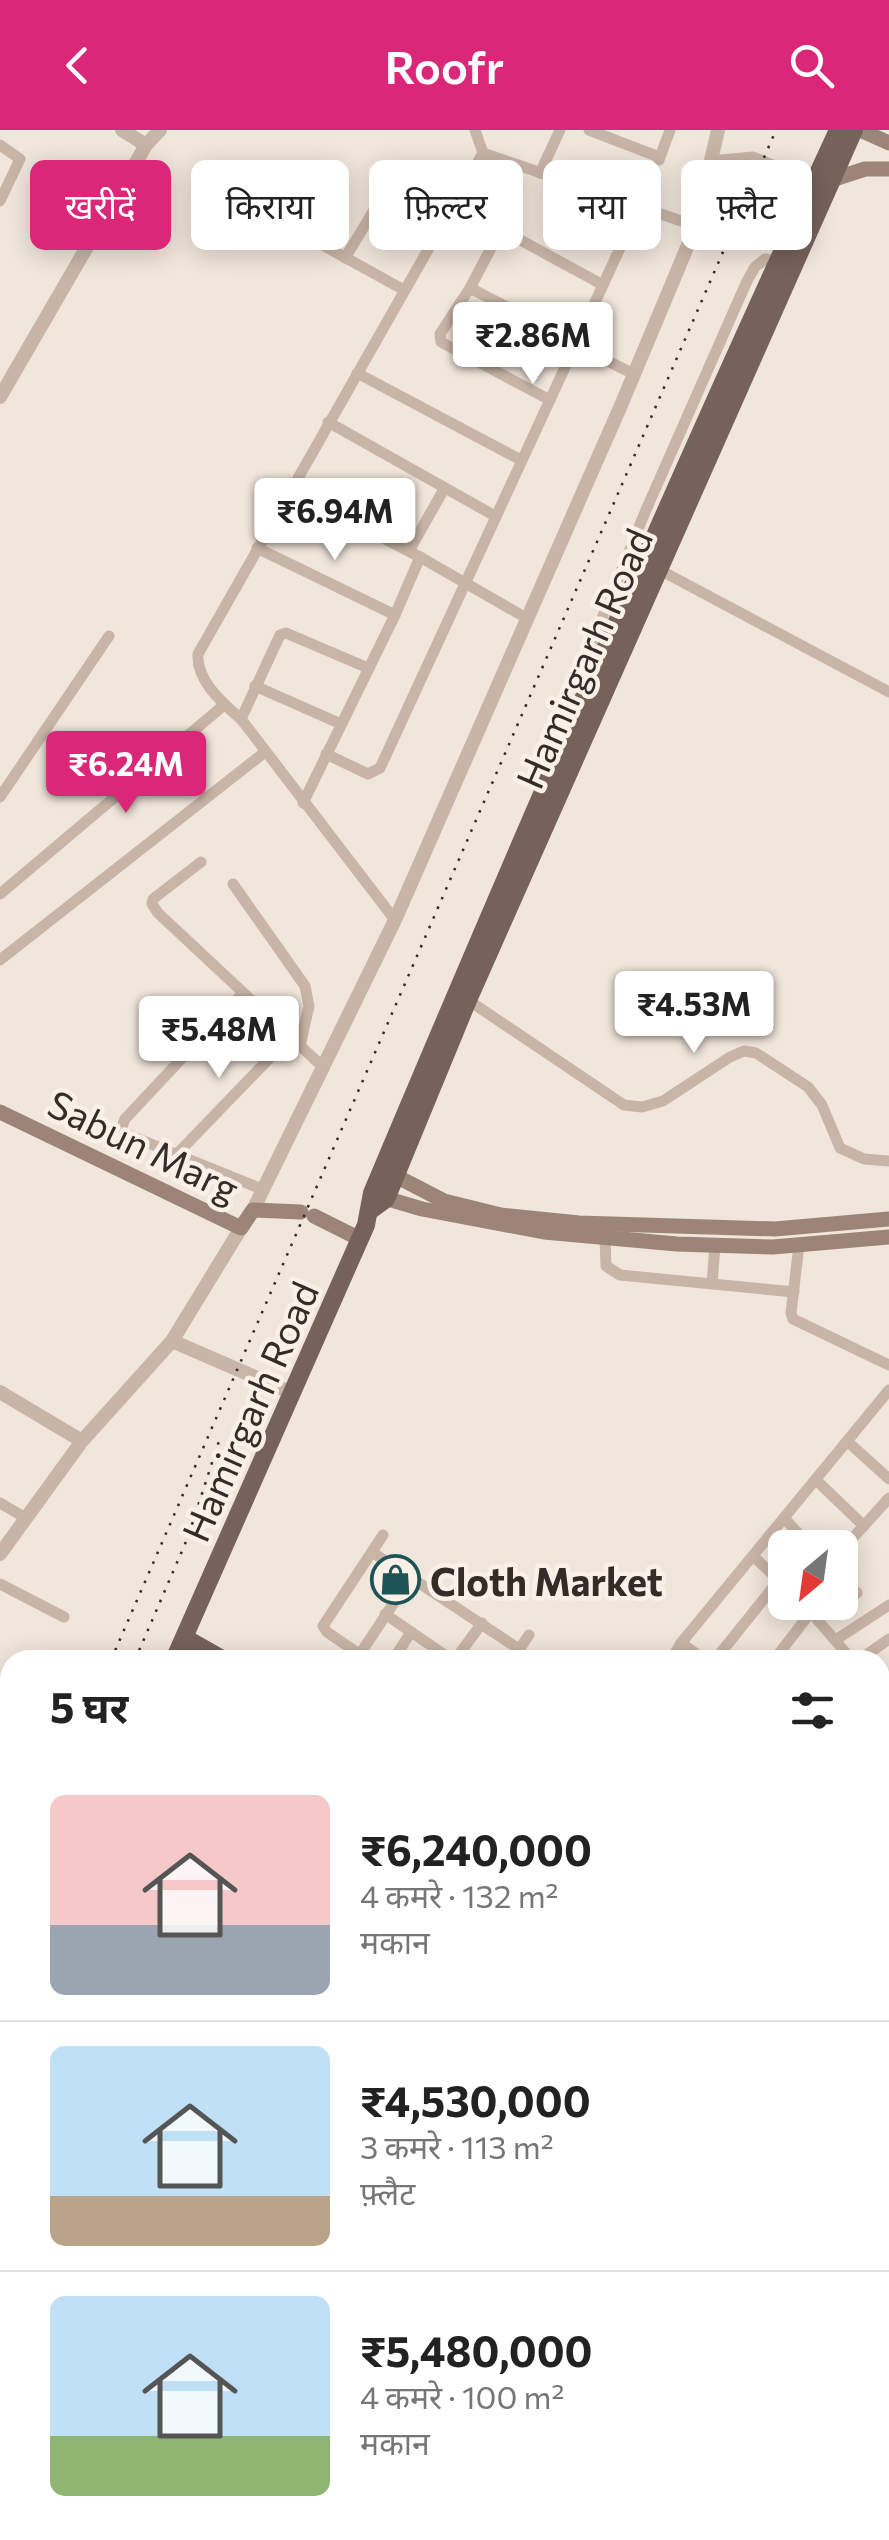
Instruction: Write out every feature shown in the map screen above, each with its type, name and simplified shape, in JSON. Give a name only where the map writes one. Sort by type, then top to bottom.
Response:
[{"type":"main road","name":"Hamirgarh Road","points":[[389,1172],[468,960],[658,569],[838,130]]},
{"type":"main road","name":"Hamirgarh Road","points":[[819,183],[857,130]]},
{"type":"main road","points":[[857,130],[889,143]]},
{"type":"main road","points":[[819,183],[865,169],[889,169]]},
{"type":"main road","name":"Hamirgarh Road","points":[[179,1650],[468,1000],[601,681],[785,264]]},
{"type":"main road","name":"Sabun Marg","points":[[0,1112],[240,1228],[253,1210]]},
{"type":"main road","points":[[389,1172],[444,1201],[501,1215],[579,1222],[776,1229],[889,1219]]},
{"type":"main road","points":[[376,1201],[544,1232],[715,1246],[799,1245],[889,1237]]},
{"type":"main road","points":[[253,1210],[308,1214],[360,1239]]},
{"type":"street","points":[[122,130],[146,144]]},
{"type":"street","points":[[3,386],[146,144],[160,130]]},
{"type":"street","points":[[476,130],[483,153],[479,160]]},
{"type":"street","points":[[540,173],[560,130]]},
{"type":"street","points":[[589,130],[656,158],[670,130]]},
{"type":"street","points":[[711,160],[718,130]]},
{"type":"street","points":[[0,146],[20,159],[0,202]]},
{"type":"street","points":[[483,153],[543,174]]},
{"type":"street","points":[[722,160],[761,160]]},
{"type":"street","points":[[812,180],[819,183]]},
{"type":"street","points":[[345,258],[369,218]]},
{"type":"street","points":[[523,241],[603,285]]},
{"type":"street","points":[[331,250],[404,290]]},
{"type":"street","points":[[395,920],[241,719],[224,705],[197,669],[198,654],[427,250]]},
{"type":"street","points":[[490,250],[439,339],[445,346],[550,400]]},
{"type":"street","points":[[326,754],[368,774],[380,768],[619,250]]},
{"type":"street","points":[[253,1210],[395,920],[686,250]]},
{"type":"street","points":[[470,288],[634,374]]},
{"type":"street","points":[[357,373],[521,460]]},
{"type":"street","points":[[328,422],[495,516]]},
{"type":"street","points":[[303,803],[395,615],[415,554],[444,489]]},
{"type":"street","points":[[290,490],[415,554],[528,619]]},
{"type":"street","points":[[257,548],[395,615]]},
{"type":"street","points":[[658,569],[889,692]]},
{"type":"street","points":[[241,719],[276,640],[286,633],[368,668]]},
{"type":"street","points":[[0,797],[109,636]]},
{"type":"street","points":[[256,686],[341,724]]},
{"type":"street","points":[[0,894],[224,705]]},
{"type":"street","points":[[0,960],[265,752]]},
{"type":"street","points":[[202,862],[152,904],[324,1068]]},
{"type":"street","points":[[233,884],[305,986],[309,1006],[300,1046]]},
{"type":"street","points":[[243,993],[123,1124],[124,1133],[264,1190]]},
{"type":"street","points":[[468,1000],[624,1105],[642,1106],[663,1100],[730,1057],[744,1051],[756,1053],[808,1087],[822,1105],[840,1148],[864,1159],[889,1161]]},
{"type":"street","points":[[177,1154],[290,1037]]},
{"type":"street","points":[[0,1554],[82,1441],[172,1340],[240,1228]]},
{"type":"street","points":[[606,1238],[606,1266],[608,1271],[620,1275],[794,1292]]},
{"type":"street","points":[[799,1245],[793,1319],[889,1365]]},
{"type":"street","points":[[712,1284],[715,1246]]},
{"type":"street","points":[[172,1340],[292,1393]]},
{"type":"street","points":[[0,1392],[82,1441]]},
{"type":"street","points":[[677,1650],[887,1398]]},
{"type":"street","points":[[848,1442],[889,1479]]},
{"type":"street","points":[[817,1481],[864,1526]]},
{"type":"street","points":[[858,1532],[889,1498]]},
{"type":"street","points":[[0,1503],[24,1517]]},
{"type":"street","points":[[784,1518],[795,1530]]},
{"type":"street","points":[[354,1650],[323,1626],[382,1535]]},
{"type":"street","points":[[372,1552],[482,1624],[510,1650]]},
{"type":"street","points":[[752,1556],[768,1570]]},
{"type":"street","points":[[367,1650],[385,1614],[411,1577]]},
{"type":"street","points":[[0,1584],[64,1617]]},
{"type":"street","points":[[724,1650],[768,1599]]},
{"type":"street","points":[[837,1639],[889,1605]]},
{"type":"street","points":[[385,1614],[411,1632],[427,1650]]},
{"type":"street","points":[[780,1650],[799,1620]]},
{"type":"street","points":[[819,1620],[847,1650]]},
{"type":"street","points":[[462,1650],[482,1624]]},
{"type":"street","points":[[399,1650],[411,1632]]},
{"type":"street","points":[[518,1650],[529,1634]]},
{"type":"street","points":[[682,1643],[692,1650]]},
{"type":"railway","points":[[115,1650],[776,130]]},
{"type":"railway","points":[[139,1650],[188,1537],[219,1441]]},
{"type":"place","name":"Cloth Market","points":[[395,1580]]}]
